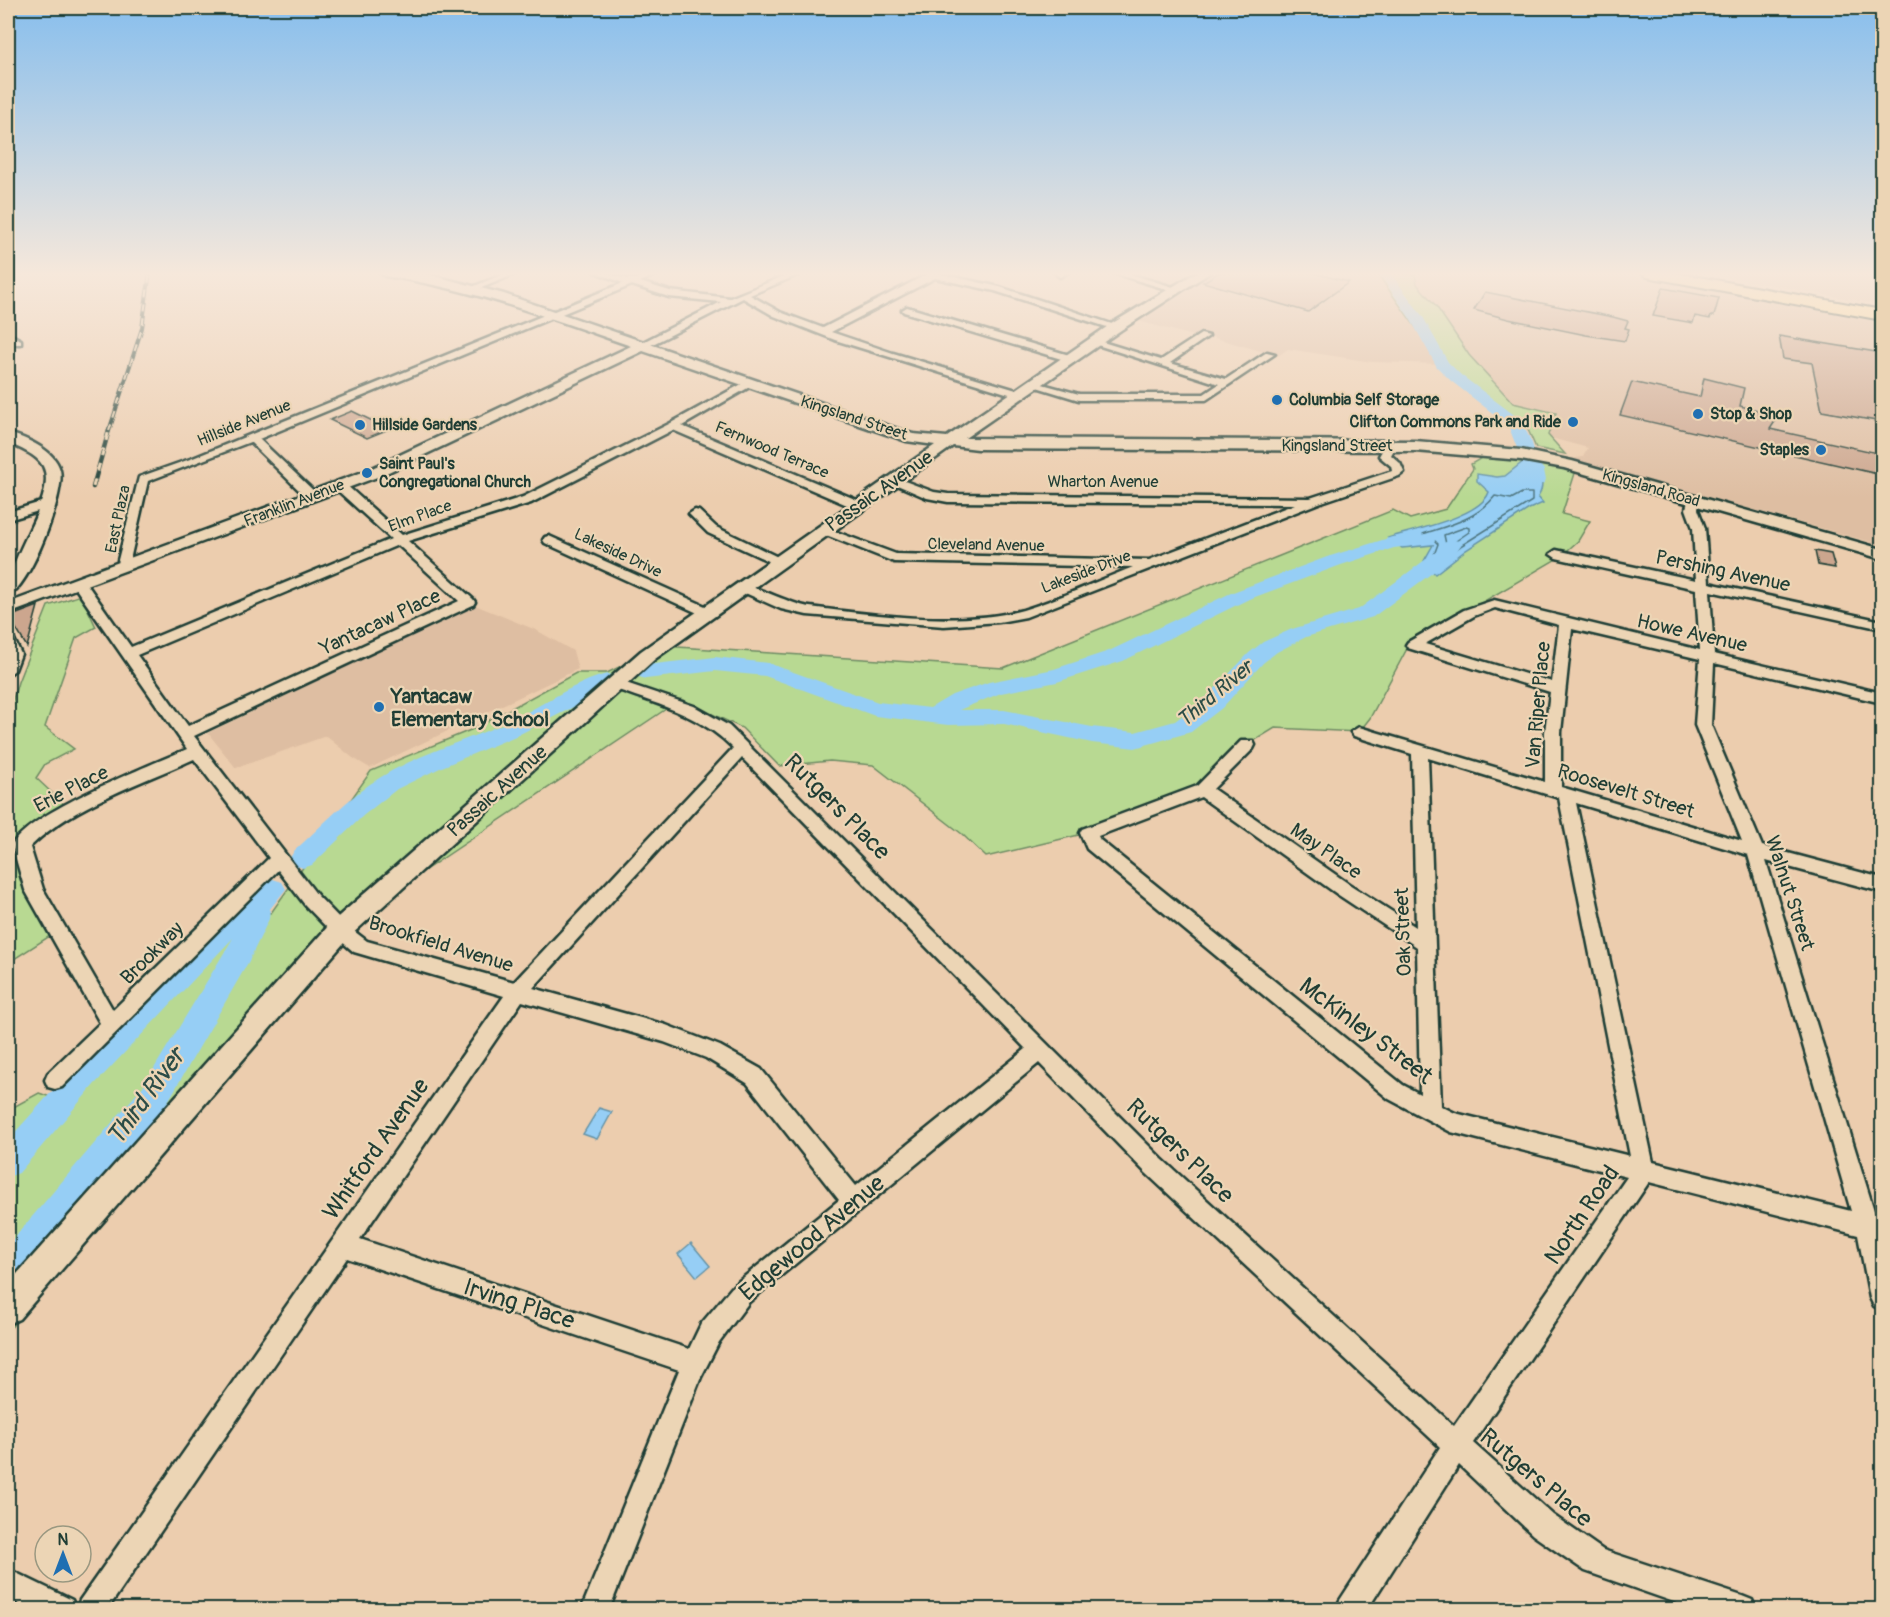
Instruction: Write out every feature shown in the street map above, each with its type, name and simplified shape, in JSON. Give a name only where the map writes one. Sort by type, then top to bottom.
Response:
[{"type":"main road","name":"Franklin Avenue","points":[[8,609],[374,473],[639,347]]},
{"type":"main road","name":"Kingsland Street","points":[[646,347],[898,435],[949,442],[1415,446]]},
{"type":"main road","name":"Passaic Avenue","points":[[8,1308],[340,930],[615,684],[648,655],[706,612],[949,442],[1089,347]]},
{"type":"main road","points":[[8,438],[32,449],[52,469],[53,480],[48,504],[11,586],[24,589],[26,603]]},
{"type":"main road","name":"Kingsland Road","points":[[1415,446],[1529,456],[1693,506],[1882,554]]},
{"type":"street","name":"Hillside Avenue","points":[[143,478],[473,347]]},
{"type":"street","points":[[866,347],[1019,394]]},
{"type":"street","points":[[1033,347],[1072,359]]},
{"type":"street","points":[[1111,347],[1227,383]]},
{"type":"street","points":[[1163,363],[1187,347]]},
{"type":"street","points":[[1035,385],[1079,398],[1199,398],[1212,395],[1270,354]]},
{"type":"street","name":"Elm Place","points":[[128,654],[400,540],[527,500],[673,426],[749,383]]},
{"type":"street","name":"Fernwood Terrace","points":[[673,426],[858,505]]},
{"type":"street","points":[[251,437],[312,496]]},
{"type":"street","name":"Lakeside Drive","points":[[741,588],[786,606],[807,611],[954,623],[975,622],[1026,613],[1316,500],[1395,474],[1398,472],[1396,465],[1385,456],[1390,446]]},
{"type":"street","name":"East Plaza","points":[[126,566],[124,560],[143,478]]},
{"type":"street","name":"Wharton Avenue","points":[[894,481],[932,495],[948,498],[1316,500]]},
{"type":"street","name":"Yantacaw Place","points":[[185,734],[468,602],[340,486]]},
{"type":"street","points":[[8,516],[48,504]]},
{"type":"street","name":"Walnut Street","points":[[1693,506],[1699,528],[1707,656],[1703,725],[1755,851],[1875,1228],[1882,1298]]},
{"type":"street","points":[[695,514],[712,530],[780,561]]},
{"type":"street","name":"Cleveland Avenue","points":[[822,531],[894,558],[912,560],[1155,563]]},
{"type":"street","name":"Lakeside Drive","points":[[549,540],[706,612]]},
{"type":"street","name":"Pershing Avenue","points":[[1556,554],[1882,625]]},
{"type":"street","name":"Brookfield Avenue","points":[[79,583],[197,751],[311,900],[340,930],[361,947],[666,1034],[713,1052],[753,1076],[855,1202]]},
{"type":"street","name":"Howe Avenue","points":[[1558,689],[1413,645],[1469,613],[1494,604],[1882,698]]},
{"type":"street","name":"Van Riper Place","points":[[1559,793],[1553,732],[1566,623]]},
{"type":"street","points":[[8,640],[14,654],[8,670]]},
{"type":"street","name":"Rutgers Place","points":[[615,684],[689,710],[713,722],[742,748],[1155,1166],[1543,1525],[1595,1561],[1742,1610]]},
{"type":"street","name":"Roosevelt Street","points":[[1359,732],[1755,851],[1882,885]]},
{"type":"street","points":[[1203,790],[1247,745]]},
{"type":"street","name":"Whitford Avenue","points":[[90,1610],[518,991],[742,748]]},
{"type":"street","name":"Oak Street","points":[[1420,750],[1431,1111]]},
{"type":"street","name":"Erie Place","points":[[111,1025],[34,890],[21,845],[34,831],[77,807],[197,751]]},
{"type":"street","name":"McKinley Street","points":[[1203,790],[1088,833],[1093,844],[1396,1092],[1451,1122],[1875,1228]]},
{"type":"street","name":"May Place","points":[[1203,790],[1343,889],[1426,943]]},
{"type":"street","name":"North Road","points":[[1350,1610],[1456,1446],[1644,1170],[1559,793]]},
{"type":"street","name":"Brookway","points":[[55,1080],[280,858]]},
{"type":"street","name":"Edgewood Avenue","points":[[595,1610],[695,1363],[710,1333],[741,1294],[1040,1050]]},
{"type":"street","name":"Irving Place","points":[[343,1245],[695,1363]]},
{"type":"street","points":[[8,1583],[62,1610]]},
{"type":"shaded area","points":[[1248,347],[1430,347],[1442,364],[1372,362],[1288,349],[1278,356]]},
{"type":"shaded area","points":[[1464,347],[1882,347],[1882,545],[1570,459],[1583,457],[1588,448],[1551,438],[1548,435],[1556,412],[1513,403]]},
{"type":"shaded area","name":"Yantacaw Elementary School","points":[[475,605],[536,630],[573,651],[578,669],[370,768],[353,758],[326,736],[236,768],[208,733]]},
{"type":"green space","points":[[1430,347],[1464,347],[1513,403],[1556,413],[1548,435],[1565,454],[1536,448],[1526,425],[1442,364]]},
{"type":"green space","points":[[1486,451],[1577,467],[1562,514],[1590,521],[1578,541],[1560,557],[1409,645],[1370,718],[1359,732],[1275,728],[1247,745],[1203,789],[1087,833],[986,857],[962,834],[873,765],[830,761],[779,766],[742,728],[681,699],[370,907],[8,1331],[8,1165],[227,929],[249,910],[271,913],[371,771],[473,729],[576,673],[607,673],[662,646],[1003,668],[1393,510],[1410,519],[1446,509],[1473,469],[1471,464],[1480,459]]},
{"type":"green space","points":[[81,595],[96,627],[76,638],[45,727],[74,749],[45,764],[36,778],[68,808],[20,833],[15,851],[50,936],[8,963],[8,717],[18,682],[48,606]]},
{"type":"green space","points":[[39,1093],[62,1101],[8,1162],[8,1110]]},
{"type":"water","points":[[1524,461],[1533,461],[1540,469],[1542,484],[1538,497],[1543,503],[1529,509],[1466,550],[1435,574],[1424,561],[1433,545],[1402,548],[1388,538],[1445,521],[1473,509],[1489,492],[1477,481],[1477,474],[1505,476]]},
{"type":"water","points":[[599,1108],[612,1112],[597,1139],[583,1134]]},
{"type":"water","points":[[691,1243],[710,1266],[697,1277],[678,1254]]},
{"type":"building","points":[[1781,347],[1848,347],[1882,353],[1882,422],[1822,411],[1812,363],[1783,359]]},
{"type":"building","points":[[1704,378],[1744,388],[1740,406],[1776,414],[1774,419],[1776,420],[1770,429],[1882,454],[1882,475],[1620,415],[1632,382],[1700,397]]},
{"type":"building","name":"Hillside Gardens","points":[[352,411],[389,429],[367,438],[330,420]]},
{"type":"building","points":[[1815,551],[1831,554],[1835,568],[1818,565]]},
{"type":"building","points":[[38,606],[27,647],[9,617]]},
{"type":"waterway","name":"Third River","points":[[1433,347],[1442,364],[1456,378],[1515,423],[1530,464],[1536,470],[1537,480]]},
{"type":"waterway","name":"Third River","points":[[935,715],[960,700],[997,687],[1057,675],[1116,656],[1240,596],[1334,561],[1392,543],[1427,539]]},
{"type":"waterway","name":"Third River","points":[[646,672],[715,664],[768,670],[875,709],[948,718],[1004,717],[1092,735],[1135,740],[1183,727],[1214,703],[1256,658],[1270,647],[1299,633],[1366,613],[1444,555],[1452,545]]},
{"type":"waterway","name":"Third River","points":[[303,858],[355,809],[389,783],[433,761],[510,730],[607,681]]},
{"type":"waterway","name":"Third River","points":[[257,906],[273,889]]},
{"type":"waterway","name":"Third River","points":[[8,1162],[84,1076],[226,928],[246,910],[257,906]]},
{"type":"waterway","name":"Third River","points":[[8,1270],[155,1095],[239,953],[256,919],[257,906]]},
{"type":"railway","points":[[109,431],[136,347]]},
{"type":"railway","points":[[93,487],[109,430]]},
{"type":"place","name":"Columbia Self Storage","points":[[1277,400]]},
{"type":"place","name":"Stop & Shop","points":[[1698,414]]},
{"type":"place","name":"Clifton Commons Park and Ride","points":[[1573,422]]},
{"type":"place","name":"Hillside Gardens","points":[[360,425]]},
{"type":"place","name":"Staples","points":[[1821,450]]},
{"type":"place","name":"Saint Paul's Congregational Church","points":[[367,473]]},
{"type":"place","name":"Yantacaw Elementary School","points":[[379,707]]}]
